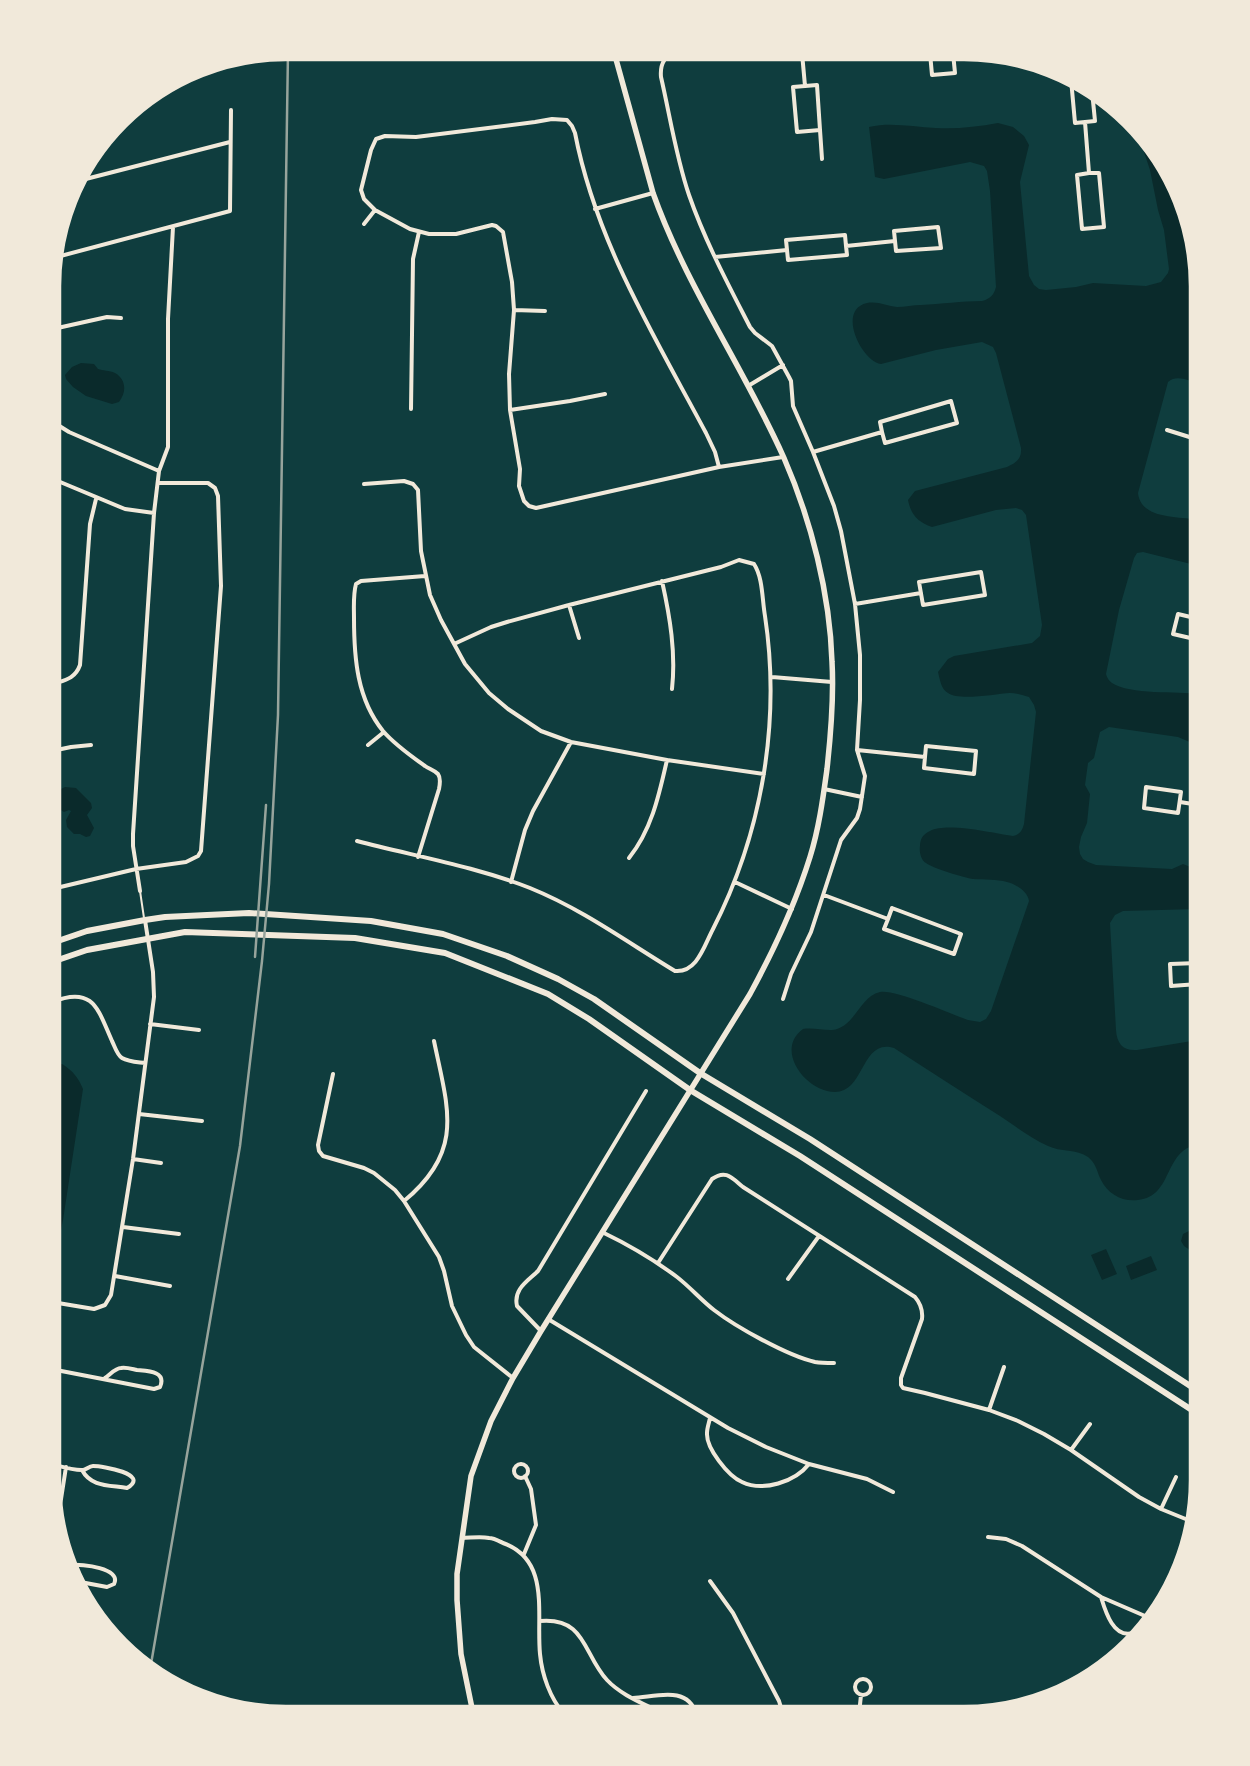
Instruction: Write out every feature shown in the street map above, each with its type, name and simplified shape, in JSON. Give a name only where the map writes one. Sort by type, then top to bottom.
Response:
[{"type":"main road","points":[[472,1706],[458,1627],[457,1574],[471,1476],[491,1421],[513,1378],[750,994],[782,933],[813,846],[820,817],[832,714],[831,642],[826,604],[818,562],[805,516],[783,457],[668,233],[653,193],[616,60]]},
{"type":"main road","points":[[60,940],[87,931],[145,920],[182,916],[249,913],[371,921],[443,934],[507,956],[594,998],[700,1073],[818,1145],[1190,1386]]},
{"type":"main road","points":[[60,959],[87,950],[185,932],[355,938],[446,953],[548,994],[589,1019],[690,1090],[800,1156],[1190,1409]]},
{"type":"street","points":[[664,60],[661,67],[661,77],[681,166],[693,205],[715,257],[750,327],[772,346],[791,381],[793,406],[813,452],[836,514],[855,604],[860,655],[857,750],[864,776],[862,797],[857,818],[841,840],[811,932],[791,974],[783,999]]},
{"type":"street","points":[[803,60],[805,86]]},
{"type":"street","points":[[931,60],[932,75],[955,73],[954,60]]},
{"type":"street","points":[[820,130],[797,132],[793,87],[817,85],[822,159]]},
{"type":"street","points":[[1072,87],[1075,123],[1095,121],[1093,100]]},
{"type":"street","points":[[62,256],[230,211],[231,110]]},
{"type":"street","points":[[719,467],[715,452],[706,433],[619,268],[595,208],[575,134],[567,120],[552,118],[535,122],[426,136],[386,136],[376,139],[370,150],[361,190],[364,199],[375,210],[419,232],[456,234],[492,226],[500,228],[503,232],[512,282],[514,310],[509,374],[510,410],[520,469],[519,486],[524,501],[529,506],[536,508],[719,467],[783,457]]},
{"type":"street","points":[[1085,122],[1088,174]]},
{"type":"street","points":[[86,180],[230,142]]},
{"type":"street","points":[[1099,172],[1104,227],[1082,229],[1077,174],[1088,174],[1099,172]]},
{"type":"street","points":[[595,208],[653,193]]},
{"type":"street","points":[[364,224],[375,210]]},
{"type":"street","points":[[140,890],[133,834],[154,514],[159,471],[168,447],[168,320],[173,227]]},
{"type":"street","points":[[938,227],[940,248],[896,251],[895,241],[894,231],[938,227]]},
{"type":"street","points":[[411,409],[413,259],[419,232]]},
{"type":"street","points":[[845,236],[847,255],[788,260],[787,250],[786,240],[845,236]]},
{"type":"street","points":[[846,246],[895,241]]},
{"type":"street","points":[[715,257],[787,250]]},
{"type":"street","points":[[514,310],[545,311]]},
{"type":"street","points":[[60,327],[107,317],[121,318]]},
{"type":"street","points":[[748,386],[783,365]]},
{"type":"street","points":[[510,410],[606,394]]},
{"type":"street","points":[[951,401],[957,423],[885,443],[882,432],[880,422],[951,401]]},
{"type":"street","points":[[60,426],[159,471]]},
{"type":"street","points":[[1167,430],[1190,437]]},
{"type":"street","points":[[813,452],[882,432]]},
{"type":"street","points":[[364,484],[404,481],[413,484],[418,490],[420,551],[430,594],[454,644],[470,670],[498,701],[541,731],[571,742],[667,760],[764,774]]},
{"type":"street","points":[[60,482],[125,509],[154,514]]},
{"type":"street","points":[[60,885],[136,869],[186,862],[198,856],[201,851],[221,586],[218,496],[215,488],[204,482],[158,483]]},
{"type":"street","points":[[60,682],[73,677],[78,672],[80,665],[90,524],[96,498]]},
{"type":"street","points":[[357,841],[466,868],[529,888],[600,922],[675,971],[689,969],[699,956],[735,882],[743,860],[755,816],[769,741],[772,678],[760,577],[754,564],[739,560],[569,605],[491,627],[454,644]]},
{"type":"street","points":[[981,572],[985,594],[923,605],[921,593],[919,582],[981,572]]},
{"type":"street","points":[[418,857],[439,789],[440,778],[438,774],[427,768],[384,732],[366,700],[356,667],[354,596],[356,584],[365,580],[425,576]]},
{"type":"street","points":[[662,581],[672,638],[674,667],[672,689]]},
{"type":"street","points":[[855,604],[921,593]]},
{"type":"street","points":[[569,605],[579,638]]},
{"type":"street","points":[[1190,616],[1178,614],[1173,634],[1190,638]]},
{"type":"street","points":[[772,678],[832,682]]},
{"type":"street","points":[[368,745],[384,732]]},
{"type":"street","points":[[511,882],[525,830],[533,811],[571,742]]},
{"type":"street","points":[[60,749],[91,745]]},
{"type":"street","points":[[926,746],[976,751],[974,774],[924,768],[925,757],[926,746]]},
{"type":"street","points":[[857,750],[925,757]]},
{"type":"street","points":[[630,858],[649,826],[659,796],[667,760]]},
{"type":"street","points":[[1146,788],[1181,792],[1180,802],[1178,813],[1144,808],[1146,788]]},
{"type":"street","points":[[824,790],[862,797]]},
{"type":"street","points":[[1180,802],[1190,804]]},
{"type":"street","points":[[735,882],[792,909]]},
{"type":"street","points":[[824,895],[888,919]]},
{"type":"street","points":[[892,908],[962,934],[954,954],[884,929],[888,919],[892,908]]},
{"type":"street","points":[[60,1303],[94,1309],[100,1308],[109,1300],[115,1276],[140,1114],[154,986],[145,920]]},
{"type":"street","points":[[1190,963],[1170,964],[1171,986],[1190,985]]},
{"type":"street","points":[[60,1000],[75,996],[92,1002],[99,1011],[119,1055],[129,1060],[145,1063]]},
{"type":"street","points":[[150,1024],[199,1030]]},
{"type":"street","points":[[404,1201],[421,1186],[432,1172],[443,1153],[446,1142],[448,1111],[434,1042]]},
{"type":"street","points":[[333,1074],[318,1146],[319,1151],[323,1156],[330,1159],[364,1168],[374,1173],[395,1190],[404,1201],[439,1258],[452,1306],[466,1335],[478,1350],[513,1378]]},
{"type":"street","points":[[540,1332],[517,1306],[517,1293],[538,1271],[646,1091]]},
{"type":"street","points":[[140,1114],[202,1121]]},
{"type":"street","points":[[133,1160],[161,1163]]},
{"type":"street","points":[[658,1263],[712,1179],[719,1174],[725,1174],[915,1297],[920,1303],[923,1311],[922,1319],[901,1378],[903,1388],[989,1410],[1018,1421],[1071,1450],[1115,1482],[1161,1509],[1187,1519]]},
{"type":"street","points":[[123,1227],[179,1234]]},
{"type":"street","points":[[602,1232],[635,1248],[658,1263],[713,1309],[746,1331],[800,1357],[816,1362],[834,1363]]},
{"type":"street","points":[[788,1279],[819,1236]]},
{"type":"street","points":[[115,1276],[170,1286]]},
{"type":"street","points":[[548,1319],[710,1418],[766,1447],[809,1464],[867,1479],[893,1492]]},
{"type":"street","points":[[989,1410],[1004,1367]]},
{"type":"street","points":[[60,1370],[154,1389],[162,1382],[156,1373],[123,1368],[117,1369],[105,1378]]},
{"type":"street","points":[[710,1418],[706,1432],[708,1441],[718,1460],[733,1476],[742,1482],[752,1485],[771,1485],[795,1477],[809,1464]]},
{"type":"street","points":[[1071,1450],[1090,1424]]},
{"type":"street","points":[[60,1466],[82,1470],[93,1466],[127,1472],[132,1476],[132,1485],[127,1488],[93,1482],[87,1478],[82,1470]]},
{"type":"street","points":[[61,1501],[66,1467]]},
{"type":"street","points":[[524,1554],[536,1525],[531,1488],[525,1476]]},
{"type":"street","points":[[1161,1509],[1176,1477]]},
{"type":"street","points":[[988,1536],[1006,1539],[1022,1546],[1101,1597],[1145,1616]]},
{"type":"street","points":[[462,1538],[489,1538],[516,1548],[529,1561],[537,1583],[540,1651],[543,1671],[550,1692],[559,1706]]},
{"type":"street","points":[[77,1566],[109,1571],[114,1574],[116,1580],[112,1586],[107,1587],[84,1583]]},
{"type":"street","points":[[710,1582],[733,1613],[781,1706]]},
{"type":"street","points":[[1101,1597],[1106,1614],[1118,1630],[1130,1633]]},
{"type":"street","points":[[540,1621],[560,1621],[569,1625],[577,1632],[606,1679],[621,1692],[648,1706]]},
{"type":"street","points":[[865,1678],[870,1681],[872,1688],[869,1693],[862,1695],[857,1692],[855,1686],[859,1679],[865,1678]]},
{"type":"street","points":[[632,1698],[657,1695],[678,1696],[688,1699],[693,1706]]},
{"type":"street","points":[[860,1706],[862,1695]]},
{"type":"lane","points":[[140,890],[145,920]]},
{"type":"water","points":[[998,123],[1013,127],[1024,136],[1029,145],[1020,182],[1029,276],[1034,285],[1039,289],[1076,287],[1093,283],[1146,286],[1161,282],[1168,273],[1164,230],[1150,170],[1142,147],[1167,186],[1178,213],[1186,242],[1190,271],[1190,381],[1179,378],[1168,382],[1138,493],[1141,502],[1153,512],[1190,519],[1190,564],[1143,552],[1137,553],[1119,610],[1106,674],[1112,683],[1120,687],[1142,691],[1190,693],[1190,742],[1178,737],[1109,727],[1100,732],[1094,758],[1088,763],[1085,785],[1090,794],[1087,823],[1079,847],[1083,859],[1096,865],[1172,869],[1183,864],[1190,867],[1190,909],[1123,911],[1115,915],[1110,923],[1116,1030],[1119,1043],[1124,1048],[1137,1050],[1190,1041],[1190,1148],[1178,1156],[1158,1191],[1149,1197],[1138,1200],[1126,1200],[1116,1196],[1107,1189],[1095,1165],[1084,1154],[1053,1148],[1035,1139],[894,1048],[883,1047],[875,1051],[852,1084],[845,1090],[835,1092],[824,1090],[804,1078],[793,1058],[792,1048],[795,1038],[803,1029],[830,1030],[844,1026],[873,994],[880,992],[898,994],[968,1020],[980,1022],[986,1019],[991,1011],[1029,901],[1024,892],[1010,883],[999,880],[973,879],[929,865],[924,862],[920,851],[924,835],[930,831],[958,828],[1013,836],[1020,832],[1024,824],[1036,712],[1034,705],[1029,697],[1015,693],[968,697],[953,695],[944,689],[938,672],[948,659],[954,656],[1032,643],[1040,636],[1042,625],[1026,515],[1022,510],[1016,508],[996,510],[932,527],[916,517],[911,510],[908,500],[915,491],[1007,467],[1019,458],[1021,448],[996,353],[993,347],[982,342],[936,350],[881,364],[866,355],[855,335],[853,325],[853,315],[858,308],[867,303],[879,303],[897,307],[982,301],[994,292],[996,287],[990,191],[987,171],[984,166],[970,162],[884,179],[875,177],[869,127],[894,125],[936,128],[975,127]]},
{"type":"water","points":[[81,363],[94,364],[98,369],[113,372],[119,376],[123,382],[124,390],[119,402],[112,404],[86,396],[73,387],[65,375],[72,367]]},
{"type":"water","points":[[65,787],[76,788],[91,803],[92,808],[87,815],[94,828],[90,836],[74,834],[67,827],[66,820],[71,811],[64,812],[60,808],[61,789]]},
{"type":"water","points":[[60,1064],[75,1075],[83,1089],[60,1231]]},
{"type":"water","points":[[1190,1231],[1190,1250],[1181,1241],[1183,1234]]},
{"type":"water","points":[[1106,1249],[1117,1274],[1102,1280],[1091,1255]]},
{"type":"water","points":[[1151,1256],[1157,1270],[1131,1280],[1126,1266]]},
{"type":"railway","points":[[151,1662],[240,1146],[262,961],[269,884],[278,715],[288,60]]},
{"type":"railway","points":[[255,957],[266,805]]}]
